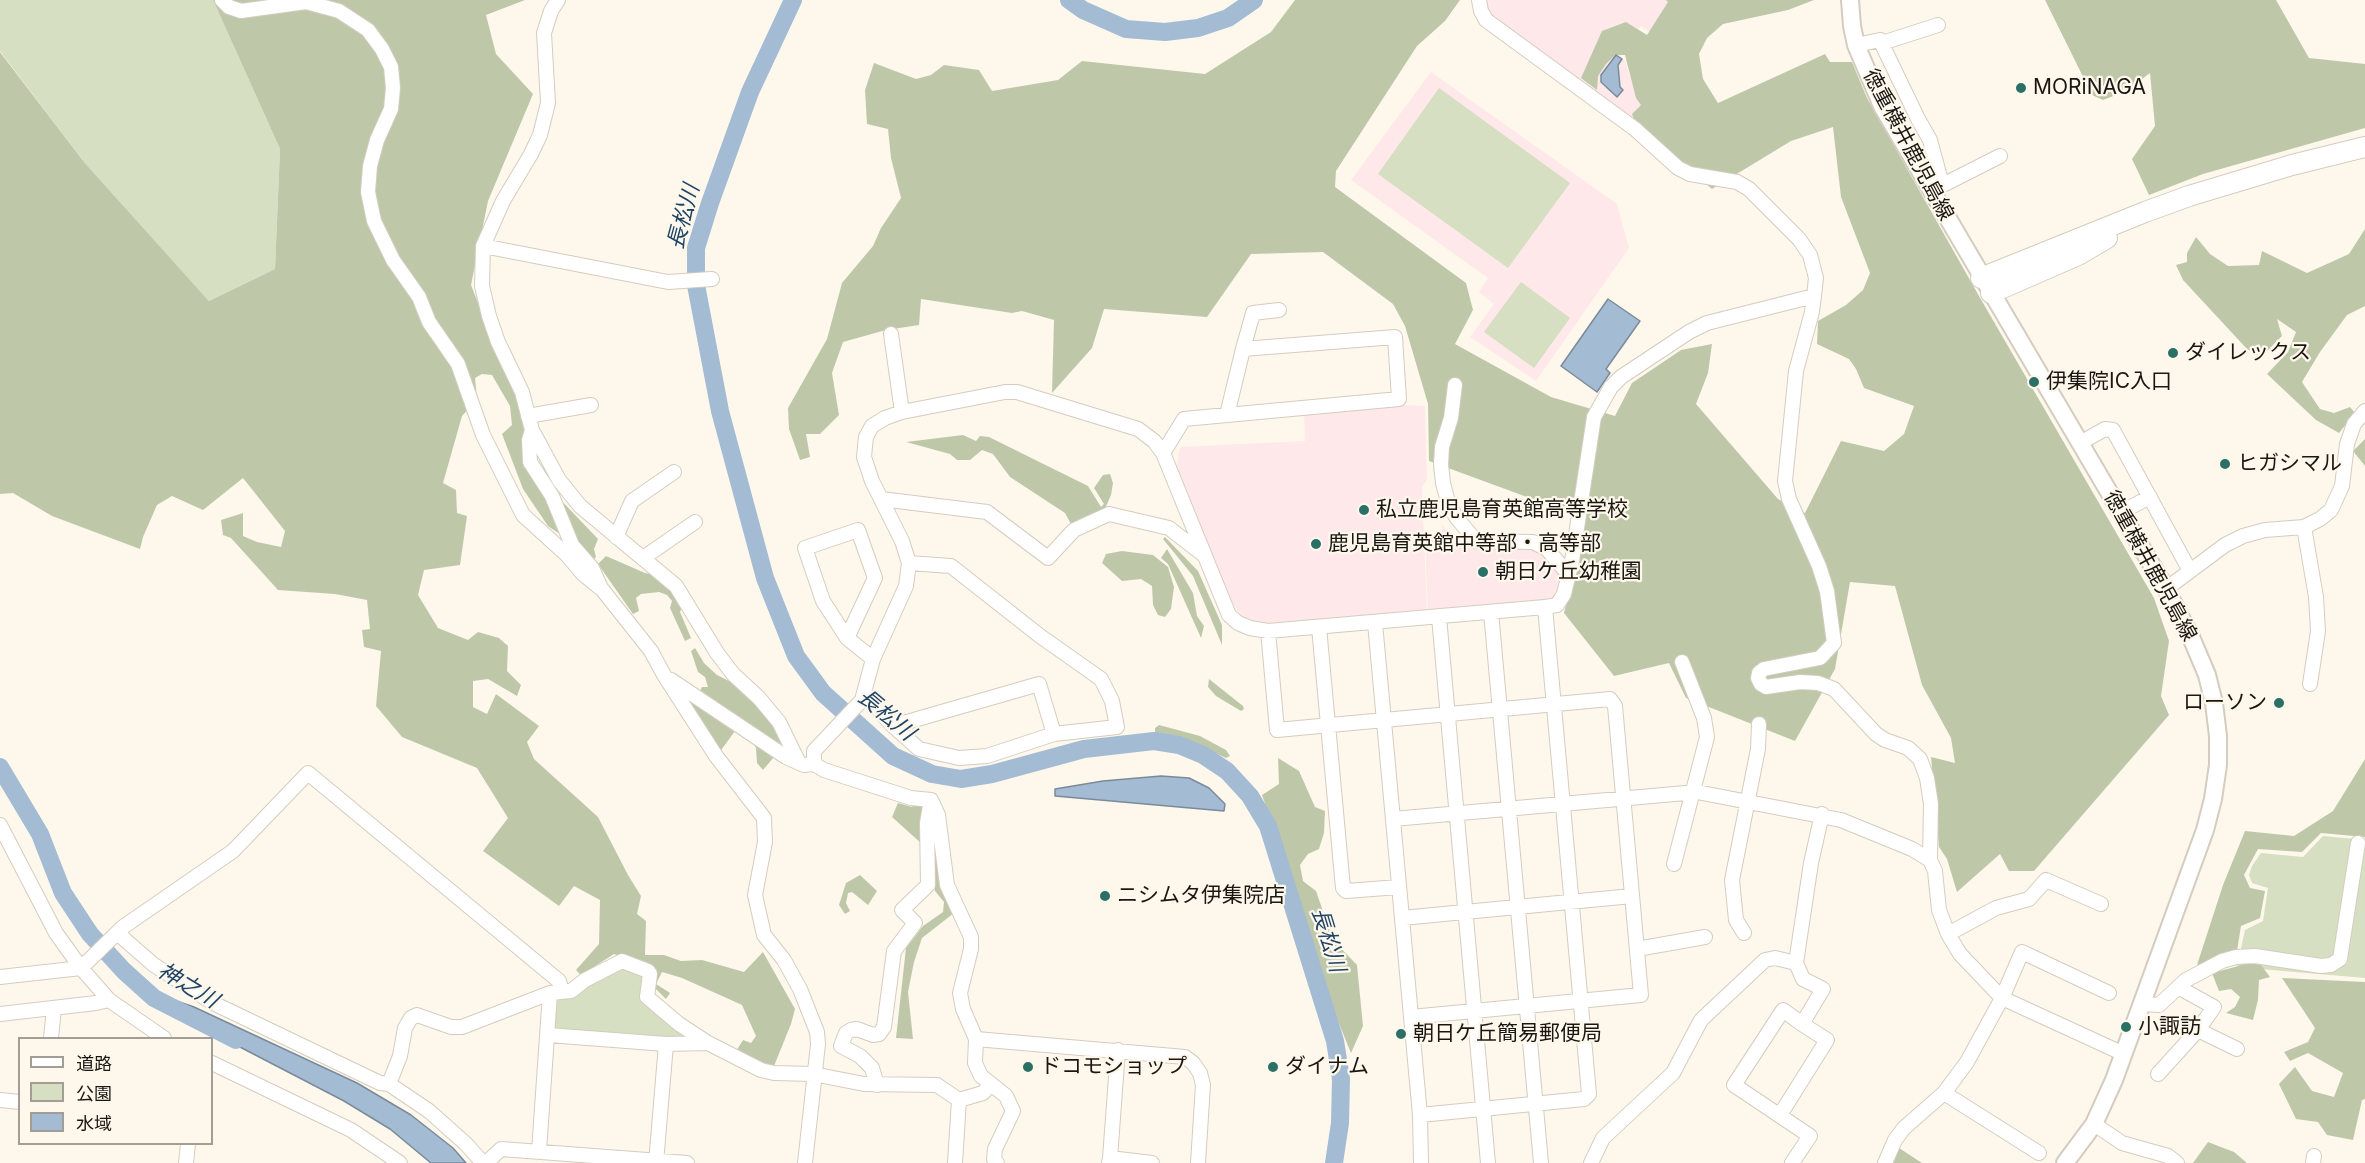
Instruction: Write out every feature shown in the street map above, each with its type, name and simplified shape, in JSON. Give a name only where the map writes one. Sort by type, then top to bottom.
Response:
[{"type":"highway","points":[[1986,285],[2162,207],[2292,165],[2365,147]]},
{"type":"main road","name":"徳重横井鹿児島線","points":[[1850,0],[1856,45],[1883,108],[2166,589],[2191,637],[2207,675],[2214,703],[2218,736],[2218,765],[2205,830],[2124,1054],[2094,1124],[2065,1163]]},
{"type":"street","points":[[222,0],[229,7],[241,11],[306,2],[339,10],[368,30],[382,49],[391,67],[393,88],[391,109],[377,140],[370,165],[368,192],[374,222],[393,260],[419,297],[429,322],[458,364],[483,435],[523,514],[567,555],[582,573],[601,588],[651,651],[716,756],[765,818],[765,842],[755,895],[764,935],[784,960],[800,989],[814,1024],[818,1044],[813,1074],[806,1163]]},
{"type":"street","points":[[558,0],[551,11],[544,33],[548,103],[540,135],[502,201],[483,246],[482,286],[489,316],[498,342],[522,392],[532,430],[548,463],[580,506],[676,586],[717,653],[733,674],[759,698],[778,722],[798,760],[804,765],[814,764],[824,770],[911,798],[931,800]]},
{"type":"street","points":[[1479,0],[1486,20],[1635,129],[1678,168],[1690,174],[1737,182],[1749,189],[1799,239],[1809,255],[1816,278],[1812,312],[1796,371],[1785,481],[1789,499],[1819,566],[1827,591],[1834,643],[1820,658],[1764,669],[1759,673],[1758,678],[1766,687],[1800,682],[1818,683],[1834,689],[1876,734],[1885,740],[1908,748],[1920,759],[1927,778],[1930,804],[1930,860],[1935,871],[1939,910],[1948,934],[1960,954],[2002,998],[2124,1054]]},
{"type":"street","points":[[1882,43],[1938,25]]},
{"type":"street","points":[[1856,45],[1881,40],[1930,140],[1940,177],[1929,188]]},
{"type":"street","points":[[1929,188],[2000,156]]},
{"type":"street","points":[[483,246],[673,282],[709,279]]},
{"type":"street","points":[[814,764],[814,751],[863,698],[873,659],[906,586],[909,562],[902,541],[867,469],[864,458],[866,437],[872,426],[885,418],[902,412],[1005,392],[1017,392],[1138,429],[1154,441],[1163,453],[1229,615],[1238,623],[1250,628],[1268,631],[1545,607],[1557,605],[1564,594],[1594,417],[1611,387],[1622,377],[1689,332],[1707,323],[1814,296]]},
{"type":"street","points":[[1227,415],[1253,313],[1279,310]]},
{"type":"street","points":[[891,334],[902,412]]},
{"type":"street","points":[[1163,453],[1184,419],[1399,399],[1395,337],[1243,349]]},
{"type":"street","points":[[1455,385],[1451,418],[1442,447],[1442,465],[1443,483],[1456,517],[1476,542],[1533,542],[1547,549],[1569,575]]},
{"type":"street","points":[[528,416],[591,405]]},
{"type":"street","points":[[2166,589],[2225,545],[2243,536],[2265,530],[2304,527],[2331,510],[2338,499],[2345,473],[2347,444],[2354,424],[2365,411]]},
{"type":"street","points":[[2080,443],[2105,429],[2113,430],[2190,571]]},
{"type":"street","points":[[532,430],[529,440],[530,462],[552,496],[572,545],[592,568],[601,588]]},
{"type":"street","points":[[616,537],[633,501],[674,472]]},
{"type":"street","points":[[2121,512],[2150,497]]},
{"type":"street","points":[[881,499],[987,512],[1048,558],[1074,530],[1109,514],[1169,528],[1205,556]]},
{"type":"street","points":[[643,558],[695,522]]},
{"type":"street","points":[[2304,527],[2316,597],[2318,631],[2310,684]]},
{"type":"street","points":[[847,638],[875,578],[858,530],[805,548],[823,601],[847,638],[873,659]]},
{"type":"street","points":[[863,698],[919,749],[959,758],[987,756],[1054,734],[1117,727],[1112,700],[1101,679],[1040,636],[951,567],[909,562]]},
{"type":"street","points":[[1420,1115],[1584,1099],[1589,1094],[1545,607]]},
{"type":"street","points":[[1491,612],[1541,1163]]},
{"type":"street","points":[[1439,617],[1488,1163]]},
{"type":"street","points":[[1375,623],[1420,1115],[1421,1163]]},
{"type":"street","points":[[1319,627],[1343,888],[1346,891],[1399,887]]},
{"type":"street","points":[[1268,631],[1277,730],[1610,699],[1615,706],[1641,995],[1411,1017]]},
{"type":"street","points":[[1674,864],[1707,736],[1704,718],[1682,663]]},
{"type":"street","points":[[664,675],[786,757],[798,760]]},
{"type":"street","points":[[892,726],[1039,684],[1054,734]]},
{"type":"street","points":[[1744,933],[1736,920],[1732,880],[1758,748],[1760,724]]},
{"type":"street","points":[[0,977],[84,966],[117,935],[233,851],[308,773],[559,981],[548,1035],[539,1151]]},
{"type":"street","points":[[1393,819],[1692,792],[1822,814],[1892,841],[1930,860]]},
{"type":"street","points":[[877,1084],[872,1068],[860,1056],[841,1046],[846,1033],[851,1030],[857,1029],[873,1035],[879,1034],[884,1027],[894,951],[915,923],[902,910],[928,885],[927,823],[931,800]]},
{"type":"street","points":[[931,800],[938,815],[947,885],[972,937],[960,993],[963,1009],[976,1039],[975,1063],[978,1072],[1006,1096],[1013,1111],[995,1149],[994,1159],[997,1163]]},
{"type":"street","points":[[1802,1024],[1823,989],[1803,979],[1796,963],[1811,863],[1822,814]]},
{"type":"street","points":[[0,825],[56,933],[110,1000],[163,1037]]},
{"type":"street","points":[[2142,1004],[2159,1005],[2178,987],[2205,970],[2236,957],[2255,956],[2321,966],[2331,965],[2340,959],[2358,843]]},
{"type":"street","points":[[1948,934],[1996,908],[2028,899],[2046,880],[2101,904]]},
{"type":"street","points":[[1402,918],[1632,896]]},
{"type":"street","points":[[117,935],[154,965],[213,1003],[380,1083],[389,1084],[429,1111],[484,1163],[501,1149],[687,1163]]},
{"type":"street","points":[[1637,949],[1705,937]]},
{"type":"street","points":[[1885,1163],[1895,1140],[1944,1093],[1967,1062],[2002,998],[2022,952],[2109,993]]},
{"type":"street","points":[[1591,1163],[1603,1138],[1673,1073],[1701,1020],[1765,960],[1775,958],[1796,963]]},
{"type":"street","points":[[389,1084],[400,1056],[405,1028],[411,1018],[417,1015],[451,1027],[462,1027],[556,992],[571,991],[585,980],[621,961],[648,971],[650,974],[647,997],[679,1024],[708,1043],[761,1070],[774,1073],[813,1074],[864,1084],[937,1085],[959,1100]]},
{"type":"street","points":[[2158,1074],[2198,1030],[2214,1007],[2178,987]]},
{"type":"street","points":[[0,1014],[110,1000]]},
{"type":"street","points":[[51,1037],[54,1008]]},
{"type":"street","points":[[1780,1116],[1827,1040],[1783,1010],[1734,1084],[1780,1116],[1810,1136],[1792,1163]]},
{"type":"street","points":[[2198,1030],[2237,1049]]},
{"type":"street","points":[[548,1035],[666,1044],[708,1043]]},
{"type":"street","points":[[976,1039],[1177,1054],[1193,1063],[1200,1073],[1203,1085],[1198,1163]]},
{"type":"street","points":[[656,1162],[666,1044]]},
{"type":"street","points":[[1118,1050],[1110,1160],[1152,1163]]},
{"type":"street","points":[[213,1063],[351,1130],[400,1163]]},
{"type":"street","points":[[959,1100],[983,1093],[990,1084]]},
{"type":"street","points":[[1944,1093],[2039,1153]]},
{"type":"street","points":[[0,1100],[18,1102]]},
{"type":"street","points":[[955,1163],[959,1100]]},
{"type":"street","points":[[2094,1124],[2122,1143],[2168,1156],[2177,1163]]},
{"type":"street","points":[[186,1163],[188,1145]]},
{"type":"shaded area","points":[[1484,0],[1678,0],[1654,35],[1641,26],[1633,37],[1616,51],[1625,61],[1633,86],[1644,92],[1648,108],[1637,123],[1489,15]]},
{"type":"shaded area","points":[[1431,72],[1617,204],[1629,248],[1536,381],[1470,337],[1494,304],[1479,292],[1488,278],[1351,180]]},
{"type":"shaded area","name":"鹿児島育英館中等部・高等部","points":[[1405,405],[1425,406],[1427,479],[1422,487],[1427,613],[1262,623],[1243,617],[1230,600],[1177,466],[1181,447],[1305,441],[1304,413]]},
{"type":"shaded area","points":[[1442,525],[1451,537],[1462,538],[1477,546],[1532,545],[1560,569],[1560,590],[1557,597],[1551,601],[1428,613],[1425,539],[1442,539]]},
{"type":"green space","points":[[0,0],[213,0],[280,149],[275,269],[209,301],[84,162],[0,51]]},
{"type":"green space","points":[[213,0],[525,0],[486,15],[496,54],[533,94],[488,201],[471,285],[498,354],[521,399],[528,432],[523,465],[551,502],[564,537],[548,526],[523,489],[502,434],[512,425],[510,406],[492,375],[482,374],[475,378],[477,399],[462,416],[443,483],[456,490],[457,513],[467,516],[460,565],[424,570],[418,595],[438,628],[468,640],[478,632],[499,638],[508,646],[507,671],[521,685],[517,696],[488,679],[473,681],[473,707],[487,714],[496,694],[539,726],[527,742],[534,759],[598,817],[641,896],[637,914],[646,921],[645,955],[664,955],[681,961],[702,960],[744,972],[763,952],[795,1009],[774,1066],[735,1053],[743,1040],[751,1043],[756,1036],[742,1005],[682,978],[662,972],[656,984],[670,993],[666,999],[652,985],[649,967],[614,954],[581,975],[576,970],[599,944],[600,900],[574,886],[559,906],[483,851],[508,818],[477,768],[402,737],[376,706],[381,651],[364,647],[362,630],[370,629],[367,600],[335,594],[278,590],[231,538],[223,535],[221,520],[243,513],[243,536],[257,542],[281,547],[285,531],[243,478],[203,510],[172,496],[157,505],[140,549],[52,516],[13,493],[0,494],[0,52],[84,162],[209,301],[275,269],[280,149]]},
{"type":"green space","points":[[1295,0],[1460,0],[1445,21],[1417,46],[1336,171],[1335,187],[1466,283],[1473,310],[1455,344],[1551,397],[1615,416],[1632,383],[1681,350],[1712,344],[1708,373],[1696,404],[1778,499],[1805,513],[1841,441],[1884,451],[1904,434],[1914,406],[1864,388],[1849,359],[1817,344],[1818,321],[1846,305],[1863,290],[1870,273],[1841,197],[1833,127],[1791,141],[1712,189],[1636,125],[1632,114],[1641,105],[1636,98],[1625,55],[1615,55],[1606,64],[1598,76],[1597,90],[1581,78],[1602,31],[1626,22],[1647,35],[1668,2],[1666,0],[1814,0],[1788,10],[1723,24],[1707,38],[1699,54],[1703,79],[1718,103],[1825,54],[1830,62],[1852,62],[1867,98],[2154,598],[2169,641],[2161,696],[2169,715],[2034,871],[2009,871],[2000,854],[1957,892],[1947,859],[1939,847],[1931,757],[1955,763],[1951,738],[1922,685],[1895,586],[1850,582],[1835,669],[1795,741],[1686,698],[1669,663],[1614,676],[1564,613],[1577,562],[1584,518],[1429,461],[1428,404],[1405,326],[1393,304],[1323,252],[1251,254],[1207,317],[1104,309],[1092,348],[1052,393],[1054,320],[1022,311],[1012,313],[921,299],[919,325],[886,330],[843,342],[832,373],[839,415],[820,434],[806,434],[810,457],[800,460],[789,429],[788,408],[827,339],[842,283],[873,246],[881,228],[901,198],[891,158],[888,129],[867,124],[865,90],[874,63],[916,79],[931,75],[944,65],[979,70],[992,91],[1058,80],[1082,61],[1205,74],[1271,32]]},
{"type":"green space","points":[[2045,0],[2276,0],[2309,58],[2365,64],[2365,128],[2203,174],[2149,195],[2132,159],[2155,126],[2150,73],[2126,91],[2103,100],[2092,95]]},
{"type":"green space","points":[[1439,88],[1570,183],[1508,268],[1378,174]]},
{"type":"green space","points":[[2365,229],[2365,306],[2347,315],[2302,382],[2320,409],[2334,413],[2350,407],[2355,413],[2339,433],[2316,420],[2267,374],[2288,352],[2296,332],[2277,319],[2282,336],[2261,357],[2247,349],[2183,280],[2176,265],[2187,262],[2187,253],[2196,237],[2210,254],[2228,266],[2259,265],[2262,251],[2307,273],[2349,254]]},
{"type":"green space","points":[[1521,282],[1570,318],[1534,368],[1484,332]]},
{"type":"green space","points":[[963,435],[976,441],[980,436],[989,437],[1088,486],[1101,507],[1104,504],[1094,488],[1103,475],[1110,474],[1113,483],[1104,511],[1072,526],[1065,513],[1010,477],[993,454],[982,450],[970,460],[957,460],[950,454],[906,442]]},
{"type":"green space","points":[[2365,439],[2365,466],[2353,451]]},
{"type":"green space","points":[[556,495],[598,539],[594,549],[596,557],[593,560],[573,536]]},
{"type":"green space","points":[[1165,537],[1198,571],[1222,625],[1222,645],[1193,576],[1163,539]]},
{"type":"green space","points":[[1167,549],[1193,593],[1197,616],[1204,626],[1201,638],[1168,564],[1161,558]]},
{"type":"green space","points":[[1122,551],[1153,555],[1168,567],[1174,587],[1171,609],[1165,617],[1158,615],[1153,605],[1152,586],[1141,579],[1122,581],[1102,563],[1106,554]]},
{"type":"green space","points":[[606,556],[645,573],[656,575],[668,583],[683,603],[680,612],[691,638],[685,641],[670,608],[672,601],[667,595],[659,592],[641,594],[636,598],[639,611],[633,614],[598,564]]},
{"type":"green space","points":[[695,648],[704,663],[717,675],[733,683],[756,700],[785,744],[763,770],[757,763],[756,748],[741,721],[700,691],[702,687],[708,687],[705,677],[698,672],[691,651]]},
{"type":"green space","points":[[1209,679],[1244,709],[1241,711],[1216,696],[1208,687]]},
{"type":"green space","points":[[678,689],[735,731],[719,753]]},
{"type":"green space","points":[[1159,725],[1200,736],[1226,750],[1230,756],[1226,758],[1202,747],[1171,738],[1155,737],[1155,728]]},
{"type":"green space","points":[[1278,758],[1299,771],[1315,807],[1325,811],[1324,833],[1319,849],[1308,854],[1300,865],[1303,881],[1316,891],[1333,940],[1357,965],[1363,1026],[1351,1053],[1333,1009],[1289,870],[1262,795],[1279,784]]},
{"type":"green space","points":[[2365,759],[2365,837],[2321,833],[2302,852],[2258,849],[2244,875],[2250,888],[2265,891],[2260,918],[2241,926],[2237,951],[2197,965],[2223,885],[2245,831],[2294,836],[2333,811]]},
{"type":"green space","points":[[915,802],[927,803],[922,844],[892,817],[898,803],[912,807]]},
{"type":"green space","points":[[937,834],[954,913],[922,938],[908,992],[913,1039],[896,1038],[906,948],[923,926],[943,912],[944,902],[935,891],[932,835]]},
{"type":"green space","points":[[2323,836],[2365,840],[2365,978],[2237,967],[2245,930],[2263,921],[2268,888],[2252,883],[2249,875],[2252,866],[2261,853],[2303,857]]},
{"type":"green space","points":[[860,875],[877,891],[868,905],[852,892],[848,893],[846,903],[850,911],[845,914],[839,905],[846,883]]},
{"type":"green space","points":[[2250,963],[2261,965],[2270,977],[2259,980],[2258,1000],[2253,1020],[2226,1013],[2235,1007],[2240,997],[2231,989],[2219,991],[2212,973]]},
{"type":"green space","points":[[624,964],[645,972],[642,992],[689,1035],[688,1041],[557,1031],[553,1027],[555,999]]},
{"type":"green space","points":[[2282,978],[2365,982],[2365,1099],[2362,1100],[2353,1140],[2327,1135],[2318,1122],[2296,1119],[2279,1084],[2295,1067],[2312,1091],[2334,1097],[2343,1073],[2308,1053],[2290,1061],[2284,1052],[2308,1042],[2315,1028]]},
{"type":"green space","points":[[2208,1142],[2234,1152],[2247,1163],[2193,1163]]},
{"type":"green space","points":[[1899,1148],[1922,1163],[1888,1163]]},
{"type":"water","points":[[1616,55],[1622,59],[1618,65],[1620,87],[1623,90],[1617,97],[1601,82],[1601,75]]},
{"type":"water","points":[[1608,299],[1640,321],[1606,369],[1610,373],[1597,392],[1561,366]]},
{"type":"water","points":[[1161,776],[1189,778],[1209,788],[1225,804],[1224,811],[1055,796],[1055,789],[1103,781]]},
{"type":"water","points":[[171,999],[194,1007],[357,1083],[411,1115],[453,1148],[466,1163],[431,1163],[390,1129],[344,1101],[238,1046]]},
{"type":"waterway","name":"長松川","points":[[793,0],[750,92],[710,203],[696,248],[696,285],[720,411],[765,578],[796,656],[823,693],[893,756],[932,774],[961,779],[992,774],[1084,749],[1154,741],[1179,745],[1203,755],[1227,771],[1250,796],[1268,826],[1335,1041],[1341,1079],[1340,1123],[1334,1163]]},
{"type":"waterway","name":"長松川","points":[[1069,0],[1083,10],[1126,29],[1165,32],[1198,28],[1228,18],[1254,0]]},
{"type":"waterway","name":"神之川","points":[[0,767],[40,834],[63,893],[90,934],[124,971],[154,998],[236,1040]]},
{"type":"place","name":"MORiNAGA","points":[[2021,88]]},
{"type":"place","name":"ダイレックス","points":[[2173,353]]},
{"type":"place","name":"伊集院IC入口","points":[[2034,382]]},
{"type":"place","name":"ヒガシマル","points":[[2225,464]]},
{"type":"place","name":"私立鹿児島育英館高等学校","points":[[1364,510]]},
{"type":"place","name":"鹿児島育英館中等部・高等部","points":[[1316,544]]},
{"type":"place","name":"朝日ケ丘幼稚園","points":[[1483,572]]},
{"type":"place","name":"ローソン","points":[[2279,703]]},
{"type":"place","name":"ニシムタ伊集院店","points":[[1105,896]]},
{"type":"place","name":"小諏訪","points":[[2126,1027]]},
{"type":"place","name":"朝日ケ丘簡易郵便局","points":[[1401,1034]]},
{"type":"place","name":"ドコモショップ","points":[[1028,1067]]},
{"type":"place","name":"ダイナム","points":[[1273,1067]]}]
